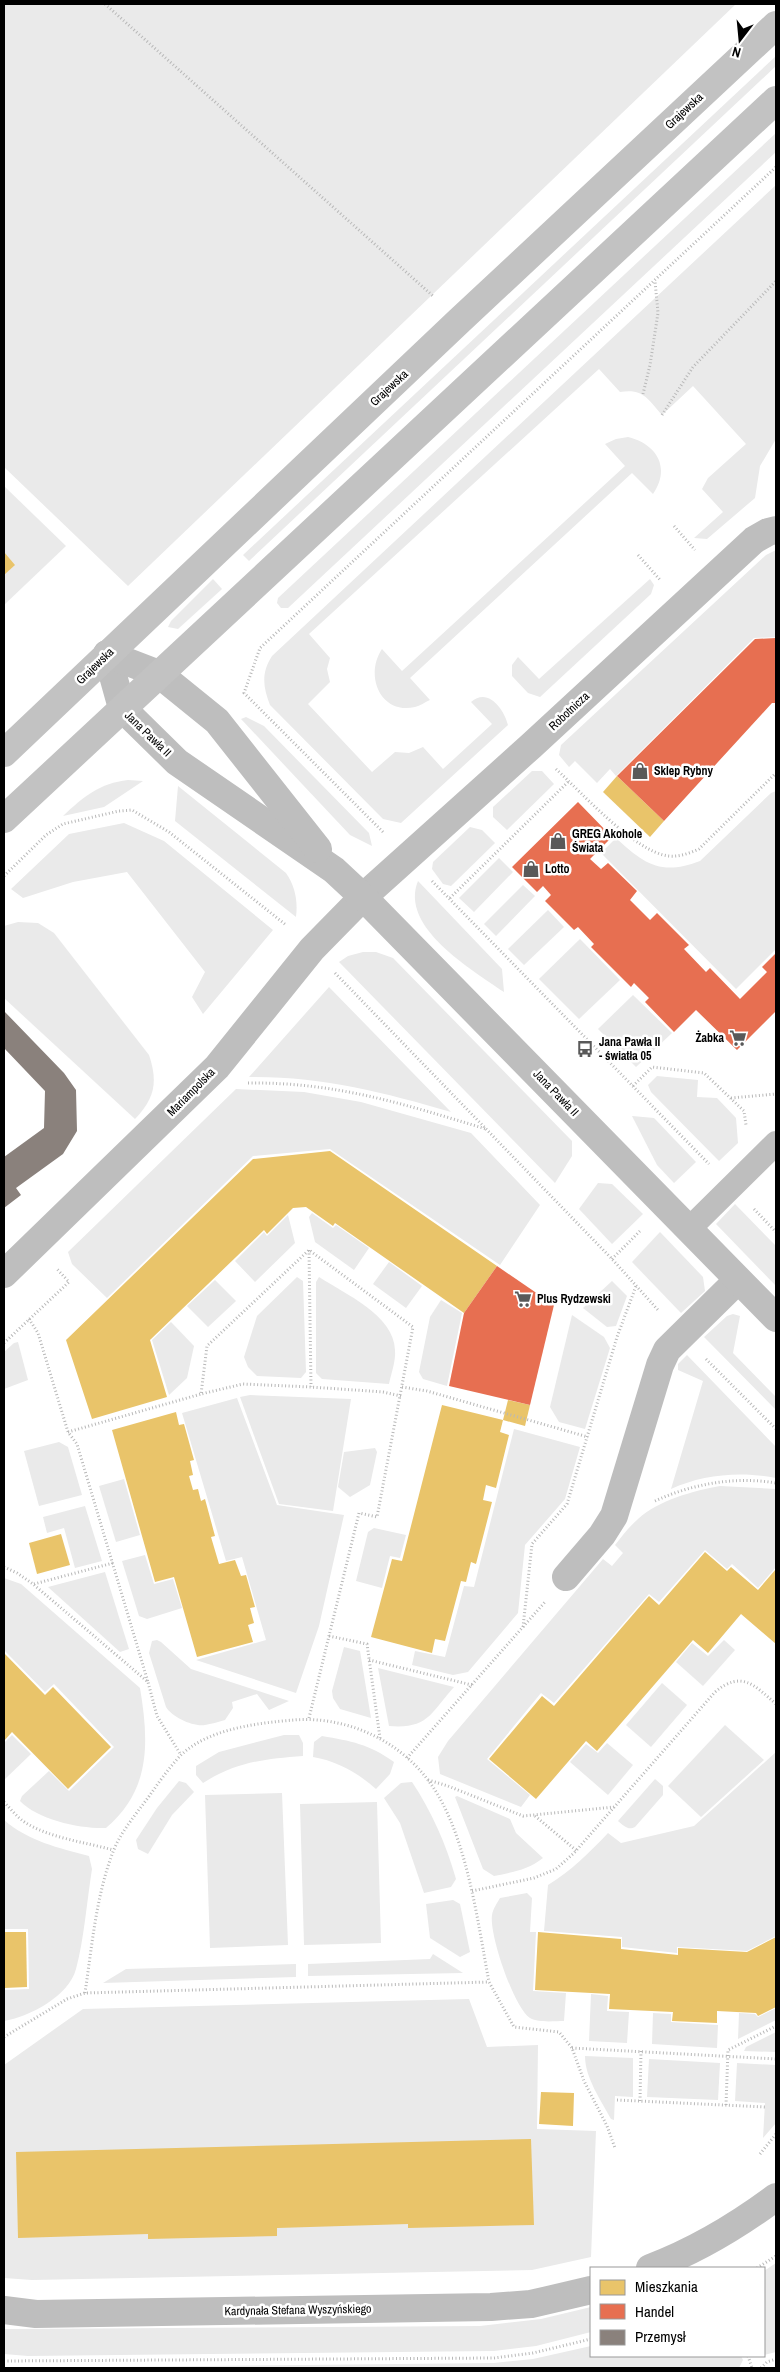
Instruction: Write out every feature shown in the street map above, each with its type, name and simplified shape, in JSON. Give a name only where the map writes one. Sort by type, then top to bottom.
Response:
[{"type":"main road","name":"Grajewska","points":[[4,753],[459,321],[776,24]]},
{"type":"main road","points":[[4,819],[776,100]]},
{"type":"street","name":"Robotnicza","points":[[363,897],[531,746],[754,540],[776,530]]},
{"type":"street","name":"Jana Pawła II","points":[[107,654],[159,674],[217,721],[334,870]]},
{"type":"street","name":"Jana Pawła II","points":[[107,654],[122,708],[177,762],[334,870],[363,897],[776,1318]]},
{"type":"street","name":"Mariampolska","points":[[4,1274],[217,1067],[312,949],[363,897]]},
{"type":"street","points":[[566,1577],[611,1522],[621,1500],[660,1365],[668,1350],[681,1334],[738,1280]]},
{"type":"street","points":[[652,2267],[689,2252],[736,2225],[776,2197]]},
{"type":"street","name":"Kardynała Stefana Wyszyńskiego","points":[[4,2310],[36,2314],[491,2307],[530,2304],[569,2297],[590,2290]]},
{"type":"lane","points":[[688,1230],[776,1143]]},
{"type":"path","points":[[105,4],[459,321]]},
{"type":"path","points":[[776,167],[260,648],[244,693],[450,898],[776,1232]]},
{"type":"path","points":[[644,394],[658,312],[654,281]]},
{"type":"path","points":[[662,415],[693,367],[776,281]]},
{"type":"path","points":[[674,526],[700,555]]},
{"type":"path","points":[[638,555],[666,587]]},
{"type":"path","points":[[531,746],[638,844],[656,854],[671,856],[684,855],[699,849],[776,773]]},
{"type":"path","points":[[450,898],[569,781]]},
{"type":"path","points":[[4,876],[46,834],[63,824],[119,811],[132,810],[169,832],[287,926],[312,949],[681,1334],[776,1429]]},
{"type":"path","points":[[633,1086],[652,1067],[704,1073],[744,1111],[746,1127]]},
{"type":"path","points":[[244,1083],[305,1084],[363,1094],[487,1130]]},
{"type":"path","points":[[730,1098],[776,1094]]},
{"type":"path","points":[[309,1250],[311,1387]]},
{"type":"path","points":[[309,1250],[413,1327],[377,1517],[359,1513],[309,1718]]},
{"type":"path","points":[[201,1394],[207,1346],[309,1250]]},
{"type":"path","points":[[523,1627],[532,1544],[567,1504],[617,1337],[636,1286]]},
{"type":"path","points":[[29,1319],[38,1333],[68,1432],[77,1444],[157,1716],[181,1755]]},
{"type":"path","points":[[68,1432],[243,1384],[383,1392],[400,1396]]},
{"type":"path","points":[[402,1387],[427,1391],[588,1437]]},
{"type":"path","points":[[611,1522],[668,1495],[699,1486],[730,1481],[776,1483]]},
{"type":"path","points":[[33,1584],[113,1563]]},
{"type":"path","points":[[4,1567],[33,1584],[148,1682]]},
{"type":"path","points":[[407,1758],[566,1577]]},
{"type":"path","points":[[329,1636],[367,1644],[380,1738]]},
{"type":"path","points":[[369,1660],[472,1685]]},
{"type":"path","points":[[472,1891],[534,1878],[556,1870],[577,1851],[715,1692],[726,1684],[734,1680],[744,1681],[756,1687],[776,1704]]},
{"type":"path","points":[[85,1992],[99,1903],[113,1850],[128,1825],[181,1755],[214,1736],[244,1727],[276,1721],[309,1718],[337,1722],[363,1730],[380,1738],[407,1758],[428,1780],[446,1812],[465,1865],[472,1891],[489,1982],[514,2027],[559,2032],[572,2048],[584,2081],[616,2148]]},
{"type":"path","points":[[428,1780],[523,1816],[615,1807]]},
{"type":"path","points":[[4,1802],[23,1821],[33,1826],[113,1850]]},
{"type":"path","points":[[534,1815],[577,1851]]},
{"type":"path","points":[[4,2037],[67,1999],[85,1992],[489,1982]]},
{"type":"path","points":[[726,2105],[728,2050],[776,2026]]},
{"type":"path","points":[[572,2048],[776,2059]]},
{"type":"path","points":[[640,2101],[641,2051]]},
{"type":"path","points":[[617,2100],[764,2107]]},
{"type":"path","points":[[760,2154],[776,2134]]},
{"type":"path","points":[[760,2267],[776,2256]]},
{"type":"path","points":[[4,2361],[494,2358],[533,2353],[590,2339]]},
{"type":"path","points":[[761,2368],[767,2362],[776,2359]]},
{"type":"shaded area","points":[[4,4],[736,4],[128,586],[4,467]]},
{"type":"shaded area","points":[[776,56],[776,66],[249,561],[243,555]]},
{"type":"shaded area","points":[[776,133],[776,152],[288,608],[281,608],[277,603],[278,598]]},
{"type":"shaded area","points":[[776,185],[776,439],[760,466],[755,498],[707,539],[694,538],[723,512],[702,489],[708,478],[746,444],[693,386],[662,415],[640,393],[620,392],[599,369],[309,634],[330,658],[327,669],[330,682],[308,704],[372,772],[395,752],[409,753],[423,747],[443,769],[492,724],[471,702],[477,698],[489,698],[499,707],[506,719],[508,725],[401,823],[383,819],[270,705],[264,680],[268,662],[272,656]]},
{"type":"shaded area","points":[[628,437],[647,445],[658,458],[661,466],[661,475],[653,494],[632,473],[410,678],[430,700],[417,706],[403,708],[393,705],[385,699],[379,691],[375,671],[382,649],[402,671],[625,466],[605,444],[616,439]]},
{"type":"shaded area","points":[[4,486],[66,546],[4,605]]},
{"type":"shaded area","points":[[776,550],[776,637],[754,638],[616,776],[610,769],[597,783],[575,761],[569,767],[559,755],[561,745],[766,555]]},
{"type":"shaded area","points":[[213,579],[222,589],[178,629],[168,627],[171,621]]},
{"type":"shaded area","points":[[650,579],[654,585],[651,594],[540,697],[528,693],[512,676],[512,665],[518,657],[539,679]]},
{"type":"shaded area","points":[[246,717],[264,726],[369,833],[372,846],[350,835],[241,719]]},
{"type":"shaded area","points":[[532,771],[542,771],[554,784],[507,830],[493,817],[493,807]]},
{"type":"shaded area","points":[[128,780],[143,781],[104,807],[63,816],[92,792],[109,784]]},
{"type":"shaded area","points":[[178,786],[286,873],[292,883],[295,894],[297,905],[296,917],[175,821]]},
{"type":"shaded area","points":[[776,791],[776,949],[736,989],[601,853],[616,838],[635,855],[654,865],[674,867],[700,861],[771,793]]},
{"type":"shaded area","points":[[124,823],[164,841],[273,930],[203,1014],[192,997],[205,972],[127,872],[73,882],[23,898],[11,889],[69,834]]},
{"type":"shaded area","points":[[470,827],[482,830],[495,843],[451,886],[443,884],[432,869],[433,862]]},
{"type":"shaded area","points":[[499,858],[513,872],[474,912],[459,898]]},
{"type":"shaded area","points":[[418,881],[502,969],[504,992],[474,972],[442,946],[428,931],[419,915],[415,898]]},
{"type":"shaded area","points":[[523,885],[535,896],[496,936],[484,924]]},
{"type":"shaded area","points":[[548,910],[564,927],[524,965],[508,949]]},
{"type":"shaded area","points":[[18,922],[38,923],[54,933],[149,1055],[153,1073],[153,1089],[147,1104],[135,1119],[4,998],[4,926]]},
{"type":"shaded area","points":[[580,939],[620,980],[579,1019],[539,979]]},
{"type":"shaded area","points":[[363,952],[376,952],[393,958],[572,1141],[572,1156],[555,1183],[339,962],[348,956]]},
{"type":"shaded area","points":[[329,987],[451,1112],[376,1092],[326,1082],[275,1077],[249,1077]]},
{"type":"shaded area","points":[[633,995],[672,1033],[636,1067],[598,1029]]},
{"type":"shaded area","points":[[657,1076],[698,1080],[697,1097],[717,1098],[736,1118],[738,1143],[719,1161],[651,1092],[648,1085]]},
{"type":"shaded area","points":[[236,1089],[304,1092],[361,1102],[471,1133],[540,1205],[500,1265],[330,1149],[253,1156],[107,1298],[72,1264],[68,1252]]},
{"type":"shaded area","points":[[632,1116],[654,1118],[696,1162],[674,1183],[657,1165]]},
{"type":"shaded area","points":[[598,1183],[612,1184],[643,1214],[612,1244],[579,1209]]},
{"type":"shaded area","points":[[735,1204],[776,1246],[776,1286],[716,1224]]},
{"type":"shaded area","points":[[312,1213],[333,1228],[336,1225],[369,1248],[354,1270],[315,1242],[309,1217]]},
{"type":"shaded area","points":[[288,1215],[295,1243],[255,1282],[235,1261],[264,1232],[267,1236]]},
{"type":"shaded area","points":[[660,1232],[703,1277],[705,1291],[681,1313],[632,1262]]},
{"type":"shaded area","points":[[389,1262],[422,1286],[406,1308],[373,1284]]},
{"type":"shaded area","points":[[297,1277],[303,1281],[306,1372],[301,1378],[257,1376],[248,1367],[244,1357],[257,1316]]},
{"type":"shaded area","points":[[319,1277],[354,1298],[377,1316],[386,1326],[393,1338],[395,1350],[389,1384],[322,1379],[316,1373],[316,1282]]},
{"type":"shaded area","points":[[215,1280],[236,1301],[208,1327],[187,1306]]},
{"type":"shaded area","points":[[612,1281],[627,1296],[616,1326],[607,1327],[583,1308]]},
{"type":"shaded area","points":[[441,1300],[462,1313],[447,1386],[423,1379],[419,1372],[430,1317]]},
{"type":"shaded area","points":[[733,1314],[740,1316],[733,1353],[776,1397],[776,1410],[704,1337],[727,1316]]},
{"type":"shaded area","points":[[572,1315],[604,1337],[610,1348],[585,1429],[559,1422],[550,1407]]},
{"type":"shaded area","points":[[171,1322],[194,1346],[187,1378],[169,1395],[152,1340]]},
{"type":"shaded area","points":[[18,1342],[28,1380],[4,1389],[4,1352],[14,1343]]},
{"type":"shaded area","points":[[687,1355],[776,1447],[776,1478],[736,1474],[723,1475],[696,1480],[671,1489],[703,1381],[678,1370],[678,1364]]},
{"type":"shaded area","points":[[250,1395],[351,1399],[333,1511],[279,1504],[240,1397]]},
{"type":"shaded area","points":[[237,1398],[277,1505],[344,1515],[319,1626],[296,1693],[196,1660],[266,1640],[242,1557],[226,1561],[182,1413]]},
{"type":"shaded area","points":[[514,1429],[580,1447],[565,1499],[525,1545],[518,1613],[468,1672],[453,1675],[412,1665],[415,1651],[445,1657],[464,1586],[474,1587]]},
{"type":"shaded area","points":[[59,1442],[68,1447],[82,1495],[39,1506],[24,1451]]},
{"type":"shaded area","points":[[375,1448],[377,1452],[370,1485],[350,1497],[338,1487],[344,1452]]},
{"type":"shaded area","points":[[124,1479],[140,1535],[116,1542],[99,1486]]},
{"type":"shaded area","points":[[720,1486],[776,1489],[776,1567],[758,1588],[732,1564],[727,1569],[705,1550],[659,1602],[649,1594],[554,1703],[541,1693],[487,1759],[530,1795],[521,1807],[440,1774],[438,1757],[448,1741],[603,1559],[612,1566],[623,1553],[615,1545],[632,1525],[646,1512],[666,1502]]},
{"type":"shaded area","points":[[85,1506],[102,1561],[75,1568],[64,1528],[47,1533],[43,1517]]},
{"type":"shaded area","points":[[374,1528],[406,1535],[400,1558],[390,1556],[382,1588],[356,1581],[368,1532]]},
{"type":"shaded area","points":[[145,1555],[154,1584],[173,1579],[182,1608],[147,1619],[139,1616],[122,1561]]},
{"type":"shaded area","points":[[105,1572],[129,1649],[120,1652],[48,1587]]},
{"type":"shaded area","points":[[4,1578],[21,1584],[140,1688],[145,1727],[145,1746],[139,1781],[132,1798],[121,1813],[106,1828],[85,1827],[60,1822],[28,1808],[20,1801],[22,1796],[49,1771],[69,1791],[114,1747],[54,1684],[45,1692],[4,1650]]},
{"type":"shaded area","points":[[157,1640],[191,1669],[289,1701],[269,1710],[257,1694],[232,1702],[233,1708],[225,1720],[200,1725],[183,1720],[166,1707],[149,1653],[152,1641]]},
{"type":"shaded area","points":[[724,1640],[735,1650],[703,1686],[676,1662],[692,1643],[708,1656]]},
{"type":"shaded area","points":[[344,1647],[360,1651],[371,1718],[340,1709],[333,1698],[332,1691]]},
{"type":"shaded area","points":[[378,1668],[454,1687],[427,1718],[412,1725],[389,1726]]},
{"type":"shaded area","points":[[662,1683],[687,1705],[651,1747],[626,1725]]},
{"type":"shaded area","points":[[725,1725],[764,1760],[701,1817],[668,1786]]},
{"type":"shaded area","points":[[12,1735],[31,1754],[4,1780],[4,1743]]},
{"type":"shaded area","points":[[284,1735],[299,1735],[303,1743],[303,1756],[239,1766],[227,1770],[203,1783],[196,1775],[196,1766],[219,1752]]},
{"type":"shaded area","points":[[322,1736],[368,1747],[385,1756],[394,1762],[390,1774],[376,1789],[347,1768],[313,1757],[314,1742]]},
{"type":"shaded area","points":[[607,1743],[633,1765],[608,1795],[570,1762],[586,1744],[598,1753]]},
{"type":"shaded area","points":[[776,1752],[776,1936],[747,1951],[677,1947],[677,1953],[622,1947],[622,1937],[544,1931],[548,1885],[580,1861],[608,1833],[621,1843],[694,1826]]},
{"type":"shaded area","points":[[655,1779],[663,1786],[663,1795],[635,1827],[628,1828],[624,1826],[618,1821]]},
{"type":"shaded area","points":[[179,1781],[186,1783],[194,1792],[172,1815],[148,1854],[138,1849],[136,1840],[157,1808]]},
{"type":"shaded area","points":[[412,1782],[432,1817],[448,1853],[456,1879],[451,1887],[424,1893],[400,1823],[384,1798],[401,1783]]},
{"type":"shaded area","points":[[282,1793],[288,1945],[210,1948],[205,1795]]},
{"type":"shaded area","points":[[457,1796],[510,1819],[516,1833],[543,1858],[526,1868],[494,1876],[483,1869],[455,1797]]},
{"type":"shaded area","points":[[377,1802],[381,1943],[304,1945],[300,1804]]},
{"type":"shaded area","points":[[4,1820],[34,1839],[89,1856],[92,1869],[81,1946],[72,1979],[47,2004],[25,2015],[4,2021],[4,1990],[29,1989],[28,1929],[4,1929]]},
{"type":"shaded area","points":[[527,1893],[532,1898],[530,1932],[536,1932],[533,1991],[566,1993],[564,2021],[538,2021],[530,2018],[510,1986],[498,1953],[492,1924],[494,1908],[500,1898]]},
{"type":"shaded area","points":[[453,1900],[460,1904],[470,1952],[460,1957],[430,1938],[426,1904]]},
{"type":"shaded area","points":[[433,1954],[463,1973],[308,1976],[308,1964],[430,1959]]},
{"type":"shaded area","points":[[296,1964],[296,1977],[103,1983],[126,1969]]},
{"type":"shaded area","points":[[591,1994],[608,1996],[607,2011],[629,2012],[627,2043],[589,2041]]},
{"type":"shaded area","points":[[469,1999],[487,2047],[538,2045],[537,2129],[596,2131],[591,2257],[532,2270],[32,2280],[4,2278],[4,2065],[83,2009]]},
{"type":"shaded area","points":[[776,2008],[776,2020],[738,2039],[739,2013],[755,2014],[758,2017]]},
{"type":"shaded area","points":[[653,2013],[671,2014],[671,2022],[718,2025],[717,2048],[652,2044]]},
{"type":"shaded area","points":[[776,2032],[776,2052],[744,2051],[746,2047]]},
{"type":"shaded area","points":[[585,2056],[633,2058],[633,2097],[615,2096],[614,2120],[611,2119],[598,2097],[588,2072]]},
{"type":"shaded area","points":[[649,2059],[720,2063],[718,2100],[647,2097]]},
{"type":"shaded area","points":[[737,2063],[776,2065],[776,2123],[763,2138],[765,2103],[735,2101]]},
{"type":"shaded area","points":[[776,2263],[776,2352],[765,2355],[765,2270]]},
{"type":"shaded area","points":[[590,2307],[590,2332],[536,2346],[494,2351],[28,2356],[4,2354],[4,2329],[480,2326],[541,2319]]},
{"type":"shaded area","points":[[590,2346],[590,2357],[742,2357],[743,2360],[739,2368],[4,2368],[494,2363],[533,2359]]},
{"type":"building: Mieszkania","points":[[4,552],[15,565],[4,575]]},
{"type":"building: Mieszkania","points":[[617,776],[664,821],[650,837],[603,792]]},
{"type":"building: Mieszkania","points":[[330,1151],[497,1266],[464,1313],[335,1223],[333,1226],[306,1207],[293,1208],[267,1234],[264,1230],[150,1340],[167,1397],[92,1419],[66,1340],[253,1159]]},
{"type":"building: Mieszkania","points":[[508,1400],[530,1405],[525,1426],[503,1420]]},
{"type":"building: Mieszkania","points":[[442,1405],[503,1420],[500,1432],[509,1435],[496,1488],[486,1485],[483,1500],[492,1502],[476,1564],[471,1562],[466,1582],[461,1581],[445,1641],[435,1639],[432,1653],[371,1637],[392,1559],[402,1561]]},
{"type":"building: Mieszkania","points":[[176,1412],[179,1425],[184,1424],[194,1460],[190,1461],[193,1475],[189,1476],[193,1490],[198,1489],[201,1501],[205,1499],[215,1536],[211,1537],[219,1564],[235,1560],[241,1576],[246,1575],[255,1607],[250,1608],[254,1623],[248,1625],[253,1642],[197,1657],[174,1577],[155,1582],[112,1430]]},
{"type":"building: Mieszkania","points":[[61,1534],[70,1565],[37,1574],[29,1543]]},
{"type":"building: Mieszkania","points":[[705,1552],[727,1571],[731,1567],[758,1590],[776,1569],[776,1644],[741,1614],[708,1653],[693,1640],[597,1751],[586,1741],[536,1799],[489,1759],[542,1696],[554,1706],[649,1596],[659,1605]]},
{"type":"building: Mieszkania","points":[[4,1653],[45,1695],[53,1687],[111,1747],[68,1789],[12,1732],[4,1741]]},
{"type":"building: Mieszkania","points":[[4,1932],[26,1932],[27,1987],[4,1988]]},
{"type":"building: Mieszkania","points":[[538,1932],[621,1939],[621,1949],[678,1955],[678,1948],[747,1952],[776,1937],[776,2007],[758,2016],[756,2013],[717,2011],[717,2023],[672,2021],[673,2012],[609,2009],[610,1994],[535,1990]]},
{"type":"building: Mieszkania","points":[[541,2092],[574,2093],[573,2126],[539,2124]]},
{"type":"building: Mieszkania","points":[[531,2139],[534,2225],[408,2228],[408,2224],[277,2228],[277,2236],[148,2239],[148,2234],[18,2238],[16,2152]]},
{"type":"building: Handel","points":[[776,638],[776,703],[772,703],[664,821],[617,776],[755,639]]},
{"type":"building: Handel","points":[[578,802],[612,837],[590,859],[601,869],[608,863],[637,891],[630,900],[650,920],[657,913],[689,945],[684,949],[706,972],[710,968],[740,999],[767,972],[762,967],[776,953],[776,1011],[737,1050],[696,1010],[674,1032],[645,1002],[649,998],[634,983],[631,987],[591,947],[594,944],[578,927],[574,930],[545,901],[551,895],[543,886],[537,892],[512,867]]},
{"type":"building: Handel","points":[[497,1266],[554,1305],[530,1405],[449,1386],[464,1313]]},
{"type":"building: Przemysł","points":[[4,1011],[64,1073],[76,1090],[77,1131],[63,1154],[16,1188],[21,1195],[4,1208],[4,1157],[44,1128],[45,1091],[4,1048]]},
{"type":"place","name":"Sklep Rybny","points":[[640,771]]},
{"type":"place","name":"GREG Akohole Świata","points":[[558,841]]},
{"type":"place","name":"Lotto","points":[[531,869]]},
{"type":"place","name":"Żabka","points":[[738,1038]]},
{"type":"place","name":"Jana Pawła II - światła 05","points":[[585,1049]]},
{"type":"place","name":"Plus Rydzewski","points":[[523,1299]]}]
